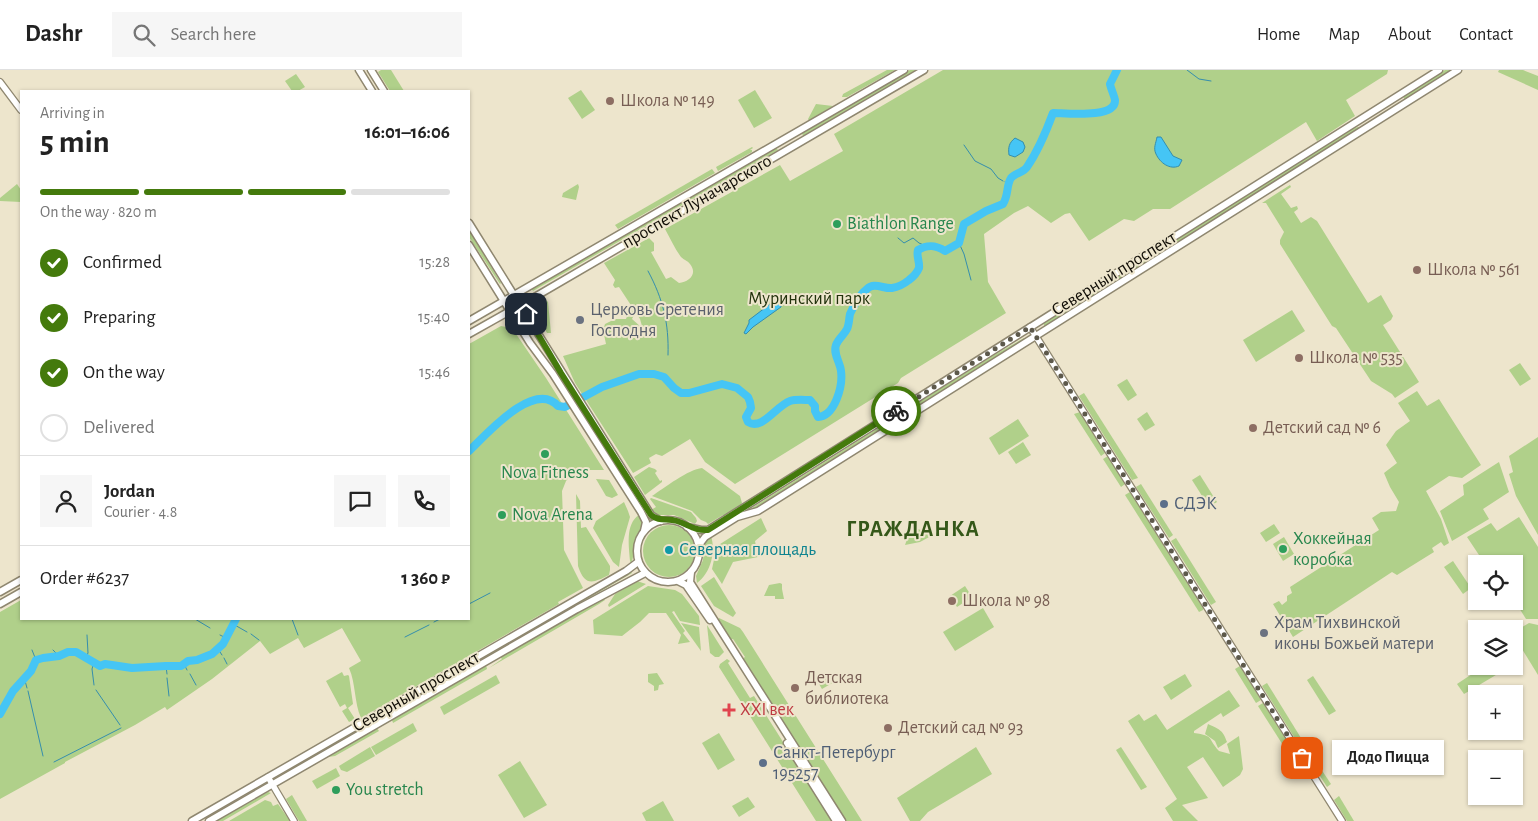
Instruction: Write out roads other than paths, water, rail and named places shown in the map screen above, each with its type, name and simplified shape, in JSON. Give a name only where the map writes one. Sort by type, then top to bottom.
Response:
[{"type":"main road","points":[[359,70],[371,90]]},
{"type":"main road","points":[[370,70],[383,90]]},
{"type":"main road","name":"проспект Луначарского","points":[[470,320],[904,70]]},
{"type":"main road","name":"проспект Луначарского","points":[[470,333],[924,70]]},
{"type":"main road","name":"Северный проспект","points":[[687,526],[708,530],[1439,70]]},
{"type":"main road","name":"Северный проспект","points":[[699,545],[705,537],[737,516],[758,512],[1458,70]]},
{"type":"main road","points":[[1361,119],[1366,128]]},
{"type":"main road","points":[[777,143],[782,152]]},
{"type":"main road","points":[[470,225],[514,294],[567,390]]},
{"type":"main road","points":[[470,247],[510,311],[567,390],[641,512],[646,522],[637,546],[638,562],[645,573],[660,582],[669,583],[678,581],[691,572]]},
{"type":"main road","points":[[581,412],[651,515],[661,520],[675,520],[687,526],[694,534],[699,545],[698,559],[691,572],[690,582],[842,821]]},
{"type":"main road","points":[[644,531],[661,520]]},
{"type":"main road","name":"Северный проспект","points":[[192,821],[626,571],[638,562]]},
{"type":"main road","name":"Северный проспект","points":[[209,821],[577,609],[645,573]]},
{"type":"main road","points":[[0,592],[20,581]]},
{"type":"main road","points":[[678,581],[686,585],[707,616],[836,821]]},
{"type":"main road","points":[[0,604],[20,593]]},
{"type":"street","points":[[0,82],[20,109]]},
{"type":"street","points":[[1030,327],[1342,821]]},
{"type":"street","points":[[268,777],[294,821]]},
{"type":"water","points":[[1157,137],[1161,137],[1173,156],[1182,160],[1179,166],[1172,167],[1160,160],[1155,150]]},
{"type":"water","points":[[1015,138],[1023,142],[1025,147],[1023,152],[1015,157],[1009,155],[1009,150],[1010,143]]},
{"type":"water","points":[[778,298],[781,299],[781,307],[746,334],[744,333],[749,320]]},
{"type":"waterway","points":[[470,450],[498,423],[524,404],[536,400],[548,400],[558,406],[565,407],[602,387],[639,374],[654,374],[664,377],[681,393],[689,393],[722,384],[737,388],[748,397],[751,408],[746,417],[748,422],[753,424],[764,421],[785,404],[795,400],[810,400],[815,406],[818,417],[824,415],[829,412],[837,399],[841,384],[841,371],[835,352],[836,345],[847,329],[850,314],[862,294],[873,286],[889,288],[899,286],[915,275],[919,268],[918,250],[932,246],[945,251],[959,243],[964,224],[986,211],[1003,204],[1011,178],[1025,169],[1031,161],[1053,113],[1089,114],[1107,110],[1113,106],[1115,100],[1110,84],[1117,70]]},
{"type":"waterway","points":[[1187,70],[1199,79],[1211,81]]},
{"type":"waterway","points":[[964,145],[975,161],[991,169],[1003,181]]},
{"type":"waterway","points":[[898,238],[904,243],[913,238],[926,246]]},
{"type":"waterway","points":[[959,243],[971,280]]},
{"type":"waterway","points":[[648,271],[658,291],[664,312],[668,355]]},
{"type":"waterway","points":[[470,603],[490,593]]},
{"type":"waterway","points":[[197,620],[210,628]]},
{"type":"waterway","points":[[0,714],[13,691],[31,671],[36,660],[59,656],[68,652],[76,652],[100,666],[105,664],[132,668],[181,666],[188,661],[197,660],[212,654],[223,644],[235,620]]},
{"type":"waterway","points":[[292,620],[298,635]]},
{"type":"waterway","points":[[434,622],[438,620]]},
{"type":"waterway","points":[[233,624],[247,632]]},
{"type":"waterway","points":[[405,637],[429,625]]},
{"type":"waterway","points":[[251,634],[259,640]]},
{"type":"waterway","points":[[86,657],[88,653],[87,635]]},
{"type":"waterway","points":[[220,635],[226,638]]},
{"type":"waterway","points":[[218,649],[222,655]]},
{"type":"waterway","points":[[32,650],[36,660]]},
{"type":"waterway","points":[[53,650],[59,656]]},
{"type":"waterway","points":[[224,658],[227,664]]},
{"type":"waterway","points":[[94,662],[92,669],[94,685]]},
{"type":"waterway","points":[[184,664],[187,670]]},
{"type":"waterway","points":[[166,666],[167,674]]},
{"type":"waterway","points":[[190,674],[196,685]]},
{"type":"waterway","points":[[24,677],[27,688]]},
{"type":"waterway","points":[[167,678],[169,696]]},
{"type":"waterway","points":[[96,690],[120,725]]},
{"type":"waterway","points":[[28,691],[43,756]]},
{"type":"waterway","points":[[54,762],[121,728]]},
{"type":"place","name":"Школа № 149","points":[[610,101]]},
{"type":"place","name":"Biathlon Range","points":[[837,224]]},
{"type":"place","name":"Школа № 561","points":[[1417,270]]},
{"type":"place","name":"Церковь Сретения Господня","points":[[580,320]]},
{"type":"place","name":"Школа № 535","points":[[1299,358]]},
{"type":"place","name":"Детский сад № 6","points":[[1253,428]]},
{"type":"place","name":"Nova Fitness","points":[[545,454]]},
{"type":"place","name":"СДЭК","points":[[1164,504]]},
{"type":"place","name":"Nova Arena","points":[[502,515]]},
{"type":"place","name":"Хоккейная коробка","points":[[1283,549]]},
{"type":"place","name":"Северная площадь","points":[[669,550]]},
{"type":"place","name":"Школа № 98","points":[[952,601]]},
{"type":"place","name":"Храм Тихвинской иконы Божьей матери","points":[[1264,633]]},
{"type":"place","name":"Детская библиотека","points":[[795,688]]},
{"type":"place","name":"XXI век","points":[[729,710]]},
{"type":"place","name":"Детский сад № 93","points":[[888,728]]},
{"type":"place","name":"Додо Пицца","points":[[1302,758]]},
{"type":"place","name":"Санкт-Петербург 195257","points":[[763,763]]},
{"type":"place","name":"You stretch","points":[[336,790]]},
{"type":"district","name":"ГРАЖДАНКА","points":[[913,529]]},
{"type":"park label","name":"Муринский парк","points":[[809,299]]}]
